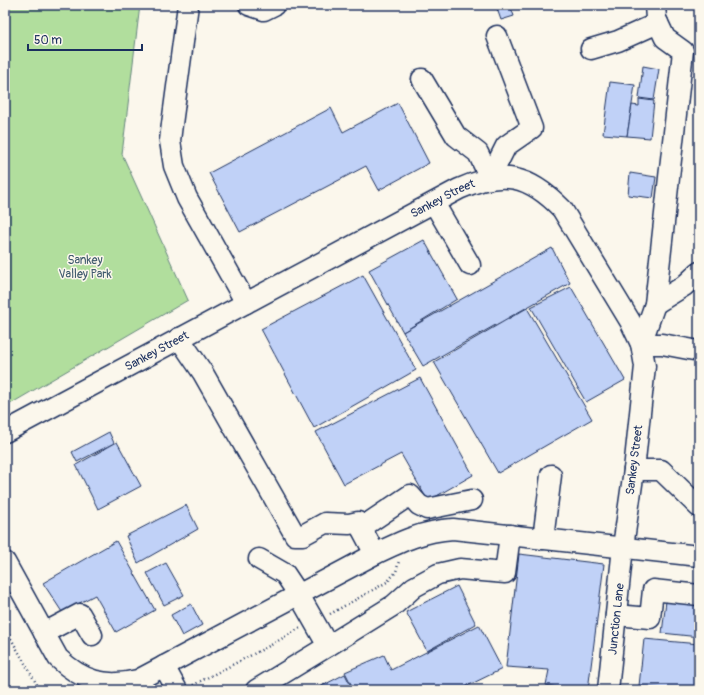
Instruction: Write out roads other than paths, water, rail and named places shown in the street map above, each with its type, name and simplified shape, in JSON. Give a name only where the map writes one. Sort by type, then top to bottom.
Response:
[{"type":"street","points":[[188,5],[170,141],[174,166],[188,198],[246,303]]},
{"type":"street","points":[[249,5],[264,10],[274,5]]},
{"type":"street","points":[[591,49],[618,41],[653,13],[665,38],[683,51],[655,304],[641,344],[662,344],[699,351]]},
{"type":"street","points":[[490,178],[506,146],[532,128],[496,36]]},
{"type":"street","points":[[422,79],[456,136],[478,153],[490,178]]},
{"type":"street","name":"Sankey Street","points":[[5,432],[474,182],[490,178],[520,180],[536,186],[549,195],[562,209],[630,321],[641,344],[645,366],[634,470],[623,547]]},
{"type":"street","points":[[434,203],[470,265]]},
{"type":"street","points":[[655,304],[684,286],[699,272]]},
{"type":"street","points":[[179,338],[203,373],[295,535],[304,536],[324,523],[349,524],[358,522],[375,554]]},
{"type":"street","points":[[634,470],[661,470],[699,507]]},
{"type":"street","points":[[543,539],[551,475]]},
{"type":"street","points":[[361,528],[410,495],[419,505],[427,509],[472,500]]},
{"type":"street","points":[[5,562],[12,593],[44,632],[58,658],[69,669],[95,681],[125,683],[138,680],[400,541],[428,532],[453,529],[699,556]]},
{"type":"street","points":[[256,690],[394,606],[414,587],[438,574],[460,569],[505,573],[510,535]]},
{"type":"street","name":"Junction Lane","points":[[608,690],[623,547]]},
{"type":"street","points":[[259,559],[285,574],[299,595],[328,646]]},
{"type":"street","points":[[616,615],[650,618],[654,590],[699,595]]},
{"type":"street","points":[[44,632],[80,614],[92,635]]},
{"type":"street","points":[[164,666],[184,688]]},
{"type":"park label","name":"Sankey Valley Park","points":[[85,267]]}]
